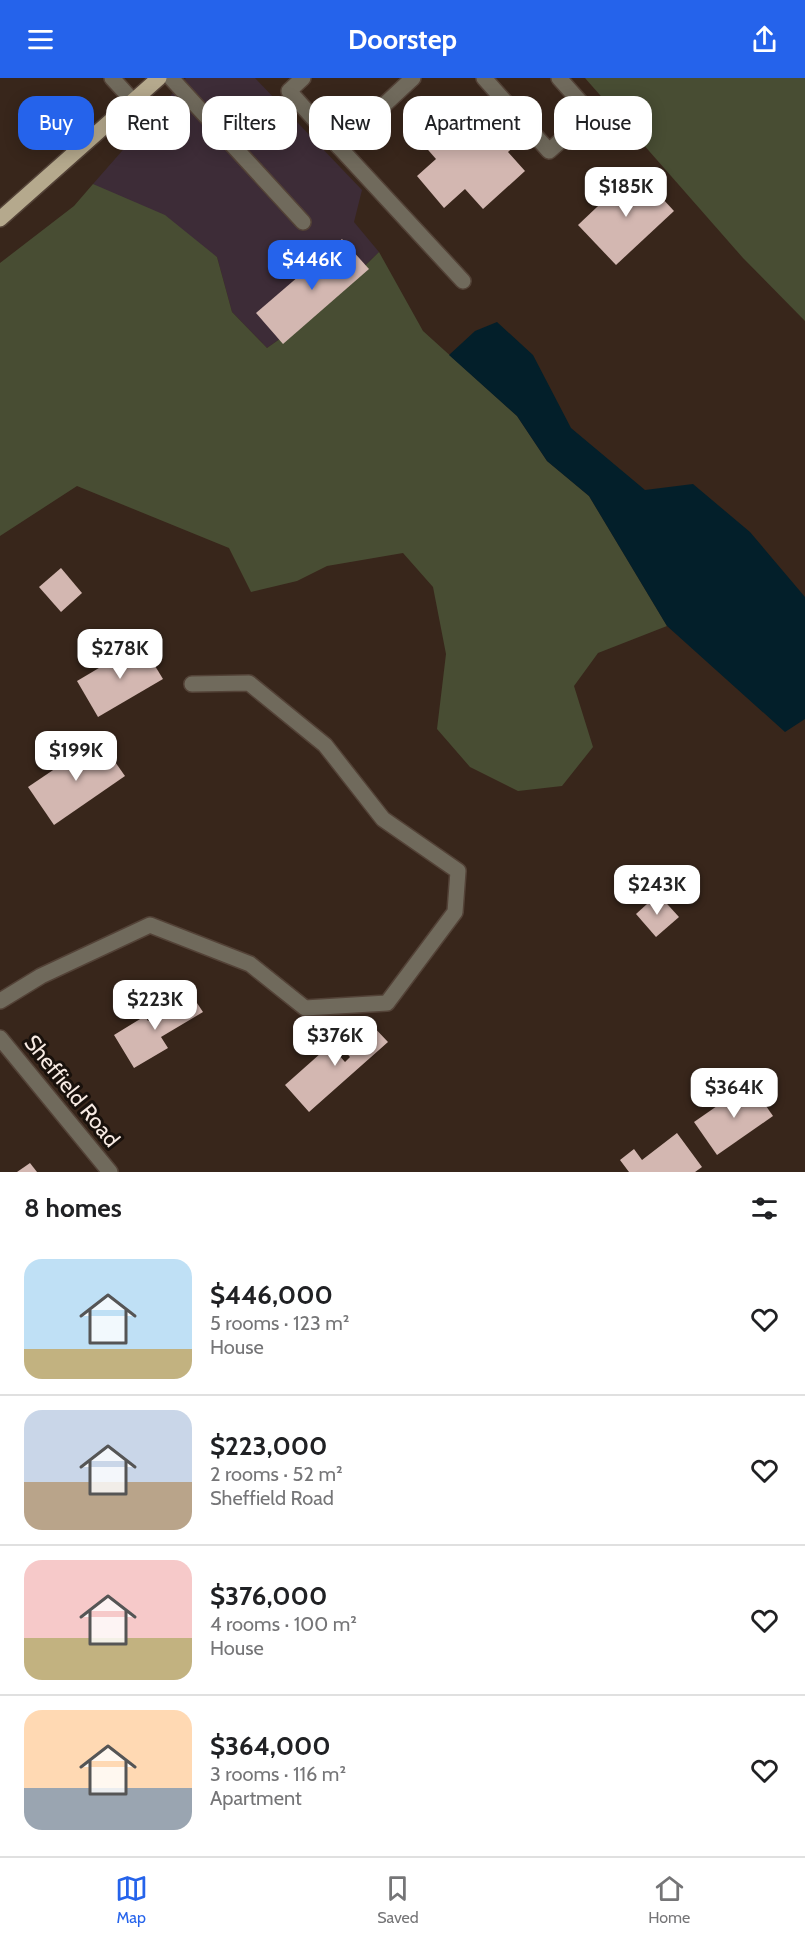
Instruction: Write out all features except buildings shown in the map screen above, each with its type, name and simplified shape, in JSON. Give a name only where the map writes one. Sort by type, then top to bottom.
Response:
[{"type":"main road","points":[[139,96],[159,78]]},
{"type":"main road","points":[[0,219],[106,125]]},
{"type":"street","points":[[112,78],[128,96]]},
{"type":"street","points":[[171,78],[303,222]]},
{"type":"street","points":[[303,78],[289,91],[309,113]]},
{"type":"street","points":[[391,99],[413,78]]},
{"type":"street","points":[[484,78],[549,151],[591,114],[559,78]]},
{"type":"street","points":[[342,150],[463,281]]},
{"type":"street","points":[[0,1001],[41,976],[150,925],[250,964],[305,1008],[387,1003],[455,912],[458,871],[383,819],[325,745],[249,683],[192,684]]},
{"type":"street","name":"Sheffield Road","points":[[0,1038],[110,1172]]},
{"type":"shaded area","points":[[186,78],[255,78],[272,96],[202,96],[202,150],[297,150],[297,122],[309,135],[309,150],[324,150],[362,190],[354,222],[379,252],[318,312],[267,348],[232,312],[217,257],[93,184],[123,150],[190,150],[190,96],[170,96]]},
{"type":"green space","points":[[585,78],[805,78],[805,321],[743,258],[648,150],[652,150],[652,96],[601,96]]},
{"type":"green space","points":[[93,184],[165,215],[217,257],[232,312],[267,348],[318,312],[379,252],[423,331],[517,416],[547,461],[589,496],[667,626],[598,653],[574,686],[593,747],[562,786],[518,791],[470,767],[437,729],[446,654],[433,587],[403,553],[327,566],[297,581],[251,592],[229,548],[77,486],[0,536],[0,263],[74,206]]},
{"type":"water","points":[[497,322],[533,355],[571,428],[645,490],[693,484],[750,532],[805,597],[805,719],[785,732],[667,626],[589,496],[547,461],[517,416],[449,355],[475,331]]}]
